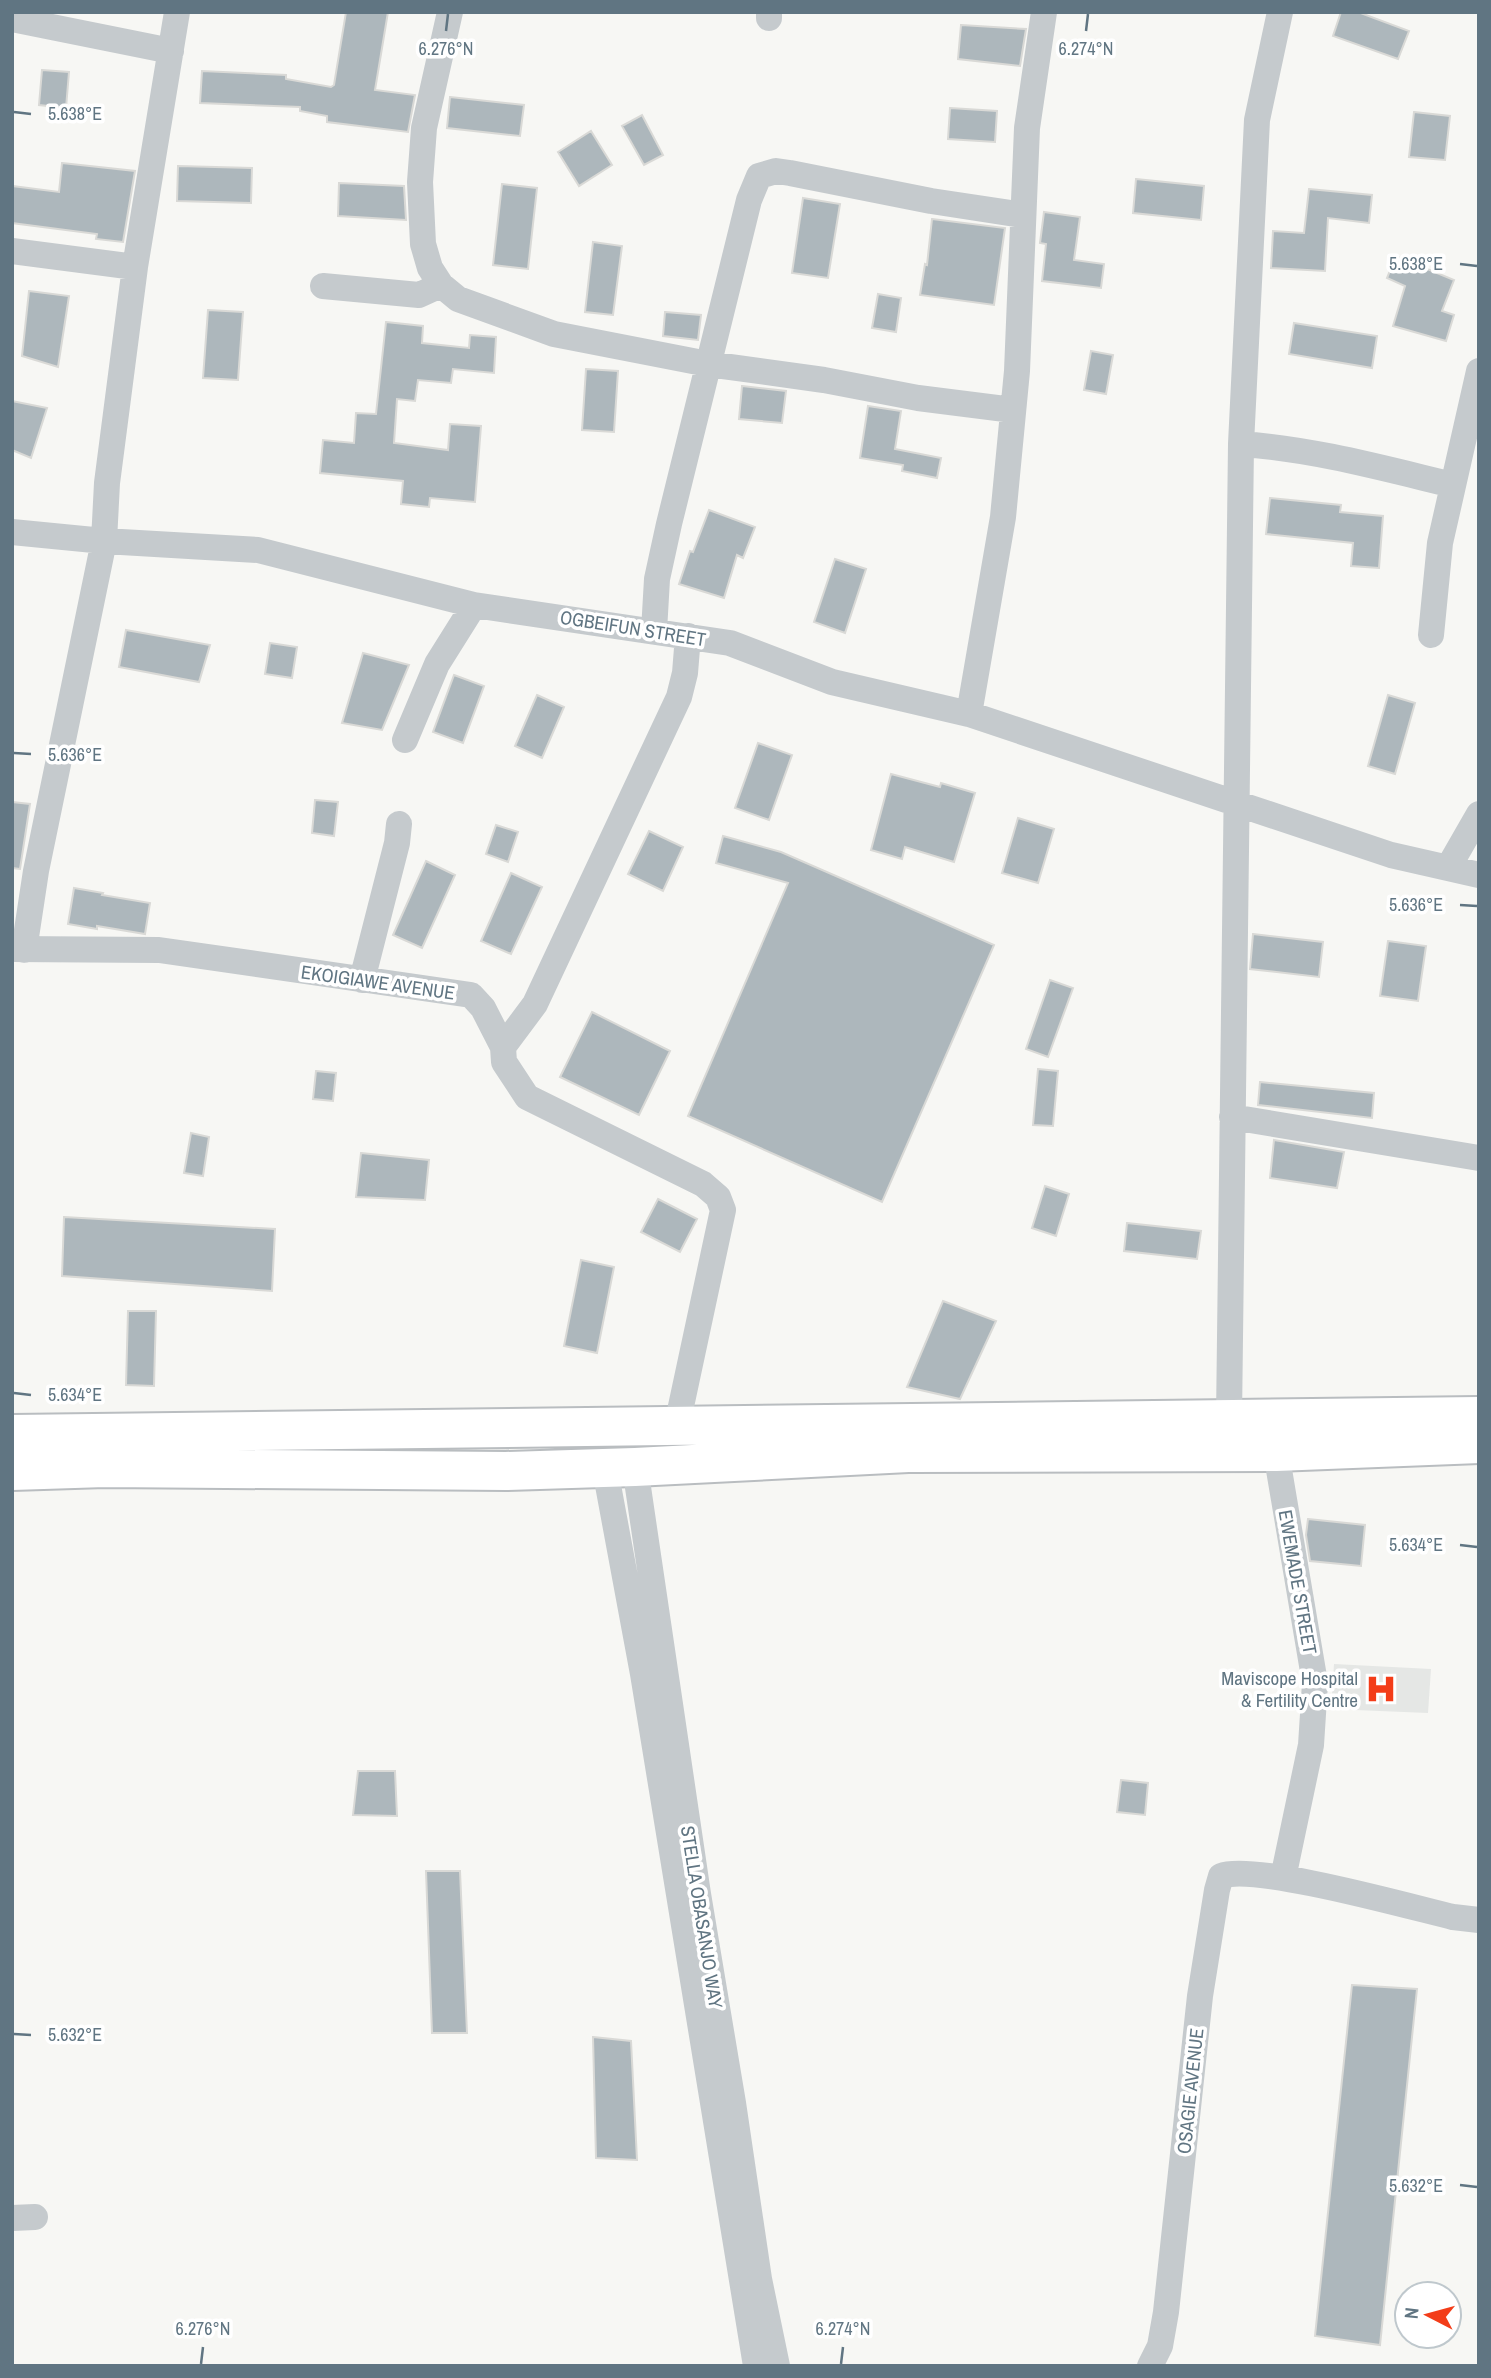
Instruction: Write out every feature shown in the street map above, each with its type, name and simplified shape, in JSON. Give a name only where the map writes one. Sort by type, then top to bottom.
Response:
[{"type":"highway","points":[[12,1434],[1479,1416]]},
{"type":"highway","points":[[12,1471],[106,1468],[387,1471],[620,1468],[908,1453],[1276,1452],[1479,1444]]},
{"type":"street","points":[[18,949],[104,541],[107,483],[135,267],[177,12]]},
{"type":"street","points":[[450,12],[424,128],[419,182],[423,244],[430,268],[441,285],[457,299],[554,334],[708,364],[824,380],[918,398],[1013,410]]},
{"type":"street","points":[[969,714],[1003,517],[1017,371],[1027,128],[1044,12]]},
{"type":"street","points":[[1229,1419],[1241,444],[1257,120],[1280,12]]},
{"type":"street","points":[[12,19],[171,51]]},
{"type":"street","points":[[654,631],[657,579],[749,200],[759,176],[776,171],[790,173],[931,201],[1023,215]]},
{"type":"street","points":[[12,251],[135,267]]},
{"type":"street","points":[[323,286],[419,295],[441,285]]},
{"type":"street","points":[[1431,635],[1440,543],[1479,372]]},
{"type":"street","points":[[1241,444],[1283,447],[1453,485]]},
{"type":"street","name":"OGBEIFUN STREET","points":[[12,532],[104,541],[258,550],[474,605],[730,643],[832,682],[969,714],[1391,855],[1479,875]]},
{"type":"street","points":[[405,740],[437,664],[474,605]]},
{"type":"street","points":[[503,1047],[535,1004],[679,697],[685,673],[688,636]]},
{"type":"street","points":[[1448,868],[1479,814]]},
{"type":"street","points":[[362,980],[397,843],[398,824]]},
{"type":"street","name":"EKOIGIAWE AVENUE","points":[[18,949],[159,950],[471,995],[483,1008],[503,1047],[504,1062],[527,1097],[703,1184],[718,1197],[723,1210],[677,1425]]},
{"type":"street","points":[[1232,1117],[1479,1158]]},
{"type":"street","name":"EWEMADE STREET","points":[[1276,1452],[1315,1683],[1311,1745],[1283,1878]]},
{"type":"street","points":[[620,1468],[643,1674],[756,2366]]},
{"type":"street","name":"STELLA OBASANJO WAY","points":[[620,1468],[698,1894],[759,2279],[777,2366]]},
{"type":"street","name":"OSAGIE AVENUE","points":[[1150,2366],[1160,2346],[1166,2312],[1200,1996],[1217,1890],[1221,1876],[1229,1873],[1283,1878]]},
{"type":"street","points":[[1283,1878],[1453,1917],[1479,1920]]},
{"type":"shaded area","name":"Maviscope Hospital & Fertility Centre","points":[[1334,1664],[1431,1669],[1428,1713],[1331,1709]]},
{"type":"building","points":[[346,12],[388,12],[375,90],[415,95],[408,132],[327,122],[327,116],[300,111],[300,107],[200,103],[202,71],[286,75],[286,79],[331,87],[334,85]]},
{"type":"building","points":[[1341,12],[1358,12],[1409,31],[1398,59],[1333,36]]},
{"type":"building","points":[[961,25],[1026,29],[1020,66],[958,59]]},
{"type":"building","points":[[42,70],[69,72],[66,108],[39,105]]},
{"type":"building","points":[[450,97],[524,105],[520,136],[447,128]]},
{"type":"building","points":[[950,108],[997,111],[995,142],[948,139]]},
{"type":"building","points":[[1414,112],[1450,116],[1445,160],[1409,157]]},
{"type":"building","points":[[642,115],[663,155],[644,165],[622,126]]},
{"type":"building","points":[[591,131],[612,165],[579,186],[558,152]]},
{"type":"building","points":[[62,163],[135,171],[123,242],[96,239],[97,234],[12,223],[12,186],[59,192]]},
{"type":"building","points":[[178,166],[252,168],[251,203],[177,201]]},
{"type":"building","points":[[1136,179],[1204,186],[1201,220],[1133,213]]},
{"type":"building","points":[[339,183],[404,186],[406,220],[338,216]]},
{"type":"building","points":[[502,184],[537,188],[528,269],[493,265]]},
{"type":"building","points":[[1309,189],[1372,195],[1369,223],[1328,218],[1325,271],[1271,268],[1273,231],[1304,233]]},
{"type":"building","points":[[803,198],[840,204],[828,278],[792,273]]},
{"type":"building","points":[[1044,212],[1080,217],[1074,260],[1104,264],[1101,288],[1042,281],[1046,244],[1040,243]]},
{"type":"building","points":[[932,219],[1005,228],[994,305],[920,295],[925,264],[927,265]]},
{"type":"building","points":[[593,242],[622,246],[613,315],[585,312]]},
{"type":"building","points":[[1396,256],[1454,280],[1442,311],[1454,315],[1446,341],[1393,326],[1405,286],[1387,278]]},
{"type":"building","points":[[29,291],[69,296],[58,367],[22,356]]},
{"type":"building","points":[[878,294],[901,298],[896,332],[872,328]]},
{"type":"building","points":[[208,310],[243,312],[238,380],[203,378]]},
{"type":"building","points":[[665,312],[701,315],[698,340],[663,336]]},
{"type":"building","points":[[386,322],[423,326],[422,343],[469,348],[470,335],[496,337],[494,373],[453,369],[451,383],[418,380],[415,401],[397,399],[394,443],[448,450],[450,424],[481,426],[475,502],[430,498],[429,507],[401,504],[403,481],[320,473],[323,440],[354,443],[356,413],[376,414]]},
{"type":"building","points":[[1294,323],[1377,336],[1372,368],[1289,354]]},
{"type":"building","points":[[1091,351],[1113,355],[1106,394],[1084,390]]},
{"type":"building","points":[[586,369],[618,371],[614,432],[582,430]]},
{"type":"building","points":[[742,386],[786,391],[782,423],[739,419]]},
{"type":"building","points":[[12,401],[47,408],[31,458],[12,450]]},
{"type":"building","points":[[868,406],[901,411],[895,449],[941,458],[937,478],[902,471],[903,465],[860,458]]},
{"type":"building","points":[[1270,498],[1341,505],[1340,512],[1383,516],[1379,568],[1351,566],[1353,543],[1266,534]]},
{"type":"building","points":[[709,510],[755,527],[743,558],[737,555],[724,598],[679,584],[690,551],[693,552]]},
{"type":"building","points":[[835,559],[866,569],[845,633],[814,622]]},
{"type":"building","points":[[126,630],[210,645],[199,682],[119,667]]},
{"type":"building","points":[[270,643],[297,647],[292,678],[265,674]]},
{"type":"building","points":[[363,653],[409,665],[382,730],[342,723]]},
{"type":"building","points":[[454,675],[484,686],[463,743],[433,732]]},
{"type":"building","points":[[537,695],[564,707],[542,758],[515,746]]},
{"type":"building","points":[[1388,695],[1415,703],[1395,774],[1368,766]]},
{"type":"building","points":[[758,743],[792,755],[769,820],[735,808]]},
{"type":"building","points":[[891,774],[940,787],[941,783],[975,793],[954,862],[905,847],[902,859],[871,850]]},
{"type":"building","points":[[315,800],[338,802],[334,836],[312,833]]},
{"type":"building","points":[[12,802],[30,804],[20,869],[12,868]]},
{"type":"building","points":[[1018,818],[1054,829],[1038,883],[1002,873]]},
{"type":"building","points":[[496,825],[518,832],[508,862],[486,854]]},
{"type":"building","points":[[649,831],[683,847],[663,891],[628,874]]},
{"type":"building","points":[[723,836],[781,852],[994,945],[882,1202],[688,1116],[788,883],[716,863]]},
{"type":"building","points":[[426,861],[455,875],[422,948],[393,935]]},
{"type":"building","points":[[511,873],[542,887],[511,954],[481,941]]},
{"type":"building","points":[[74,888],[150,903],[145,934],[68,924]]},
{"type":"building","points":[[1253,934],[1323,942],[1319,977],[1250,969]]},
{"type":"building","points":[[1388,941],[1426,946],[1418,1001],[1380,996]]},
{"type":"building","points":[[1050,980],[1073,988],[1048,1057],[1026,1049]]},
{"type":"building","points":[[592,1012],[670,1051],[639,1115],[560,1077]]},
{"type":"building","points":[[1038,1069],[1058,1071],[1053,1126],[1033,1125]]},
{"type":"building","points":[[316,1071],[336,1073],[333,1101],[313,1099]]},
{"type":"building","points":[[1260,1082],[1374,1093],[1372,1118],[1258,1105]]},
{"type":"building","points":[[191,1133],[209,1137],[203,1176],[184,1173]]},
{"type":"building","points":[[1274,1140],[1344,1152],[1337,1188],[1270,1178]]},
{"type":"building","points":[[361,1153],[429,1160],[425,1200],[356,1197]]},
{"type":"building","points":[[1045,1186],[1069,1194],[1056,1236],[1032,1228]]},
{"type":"building","points":[[658,1199],[697,1219],[680,1252],[641,1232]]},
{"type":"building","points":[[64,1217],[275,1229],[272,1291],[62,1276]]},
{"type":"building","points":[[1127,1223],[1201,1231],[1197,1259],[1124,1251]]},
{"type":"building","points":[[581,1260],[614,1267],[597,1353],[564,1346]]},
{"type":"building","points":[[943,1301],[996,1321],[960,1399],[907,1387]]},
{"type":"building","points":[[128,1311],[156,1311],[154,1386],[126,1385]]},
{"type":"building","points":[[1308,1519],[1365,1525],[1361,1566],[1310,1561],[1306,1535]]},
{"type":"building","points":[[358,1771],[395,1771],[397,1816],[353,1815]]},
{"type":"building","points":[[1121,1780],[1148,1783],[1145,1815],[1117,1812]]},
{"type":"building","points":[[426,1871],[460,1871],[467,2033],[432,2033]]},
{"type":"building","points":[[1352,1985],[1417,1989],[1380,2345],[1315,2336]]},
{"type":"building","points":[[593,2037],[631,2041],[637,2160],[596,2158]]},
{"type":"place","name":"Maviscope Hospital & Fertility Centre","points":[[1381,1689]]}]
